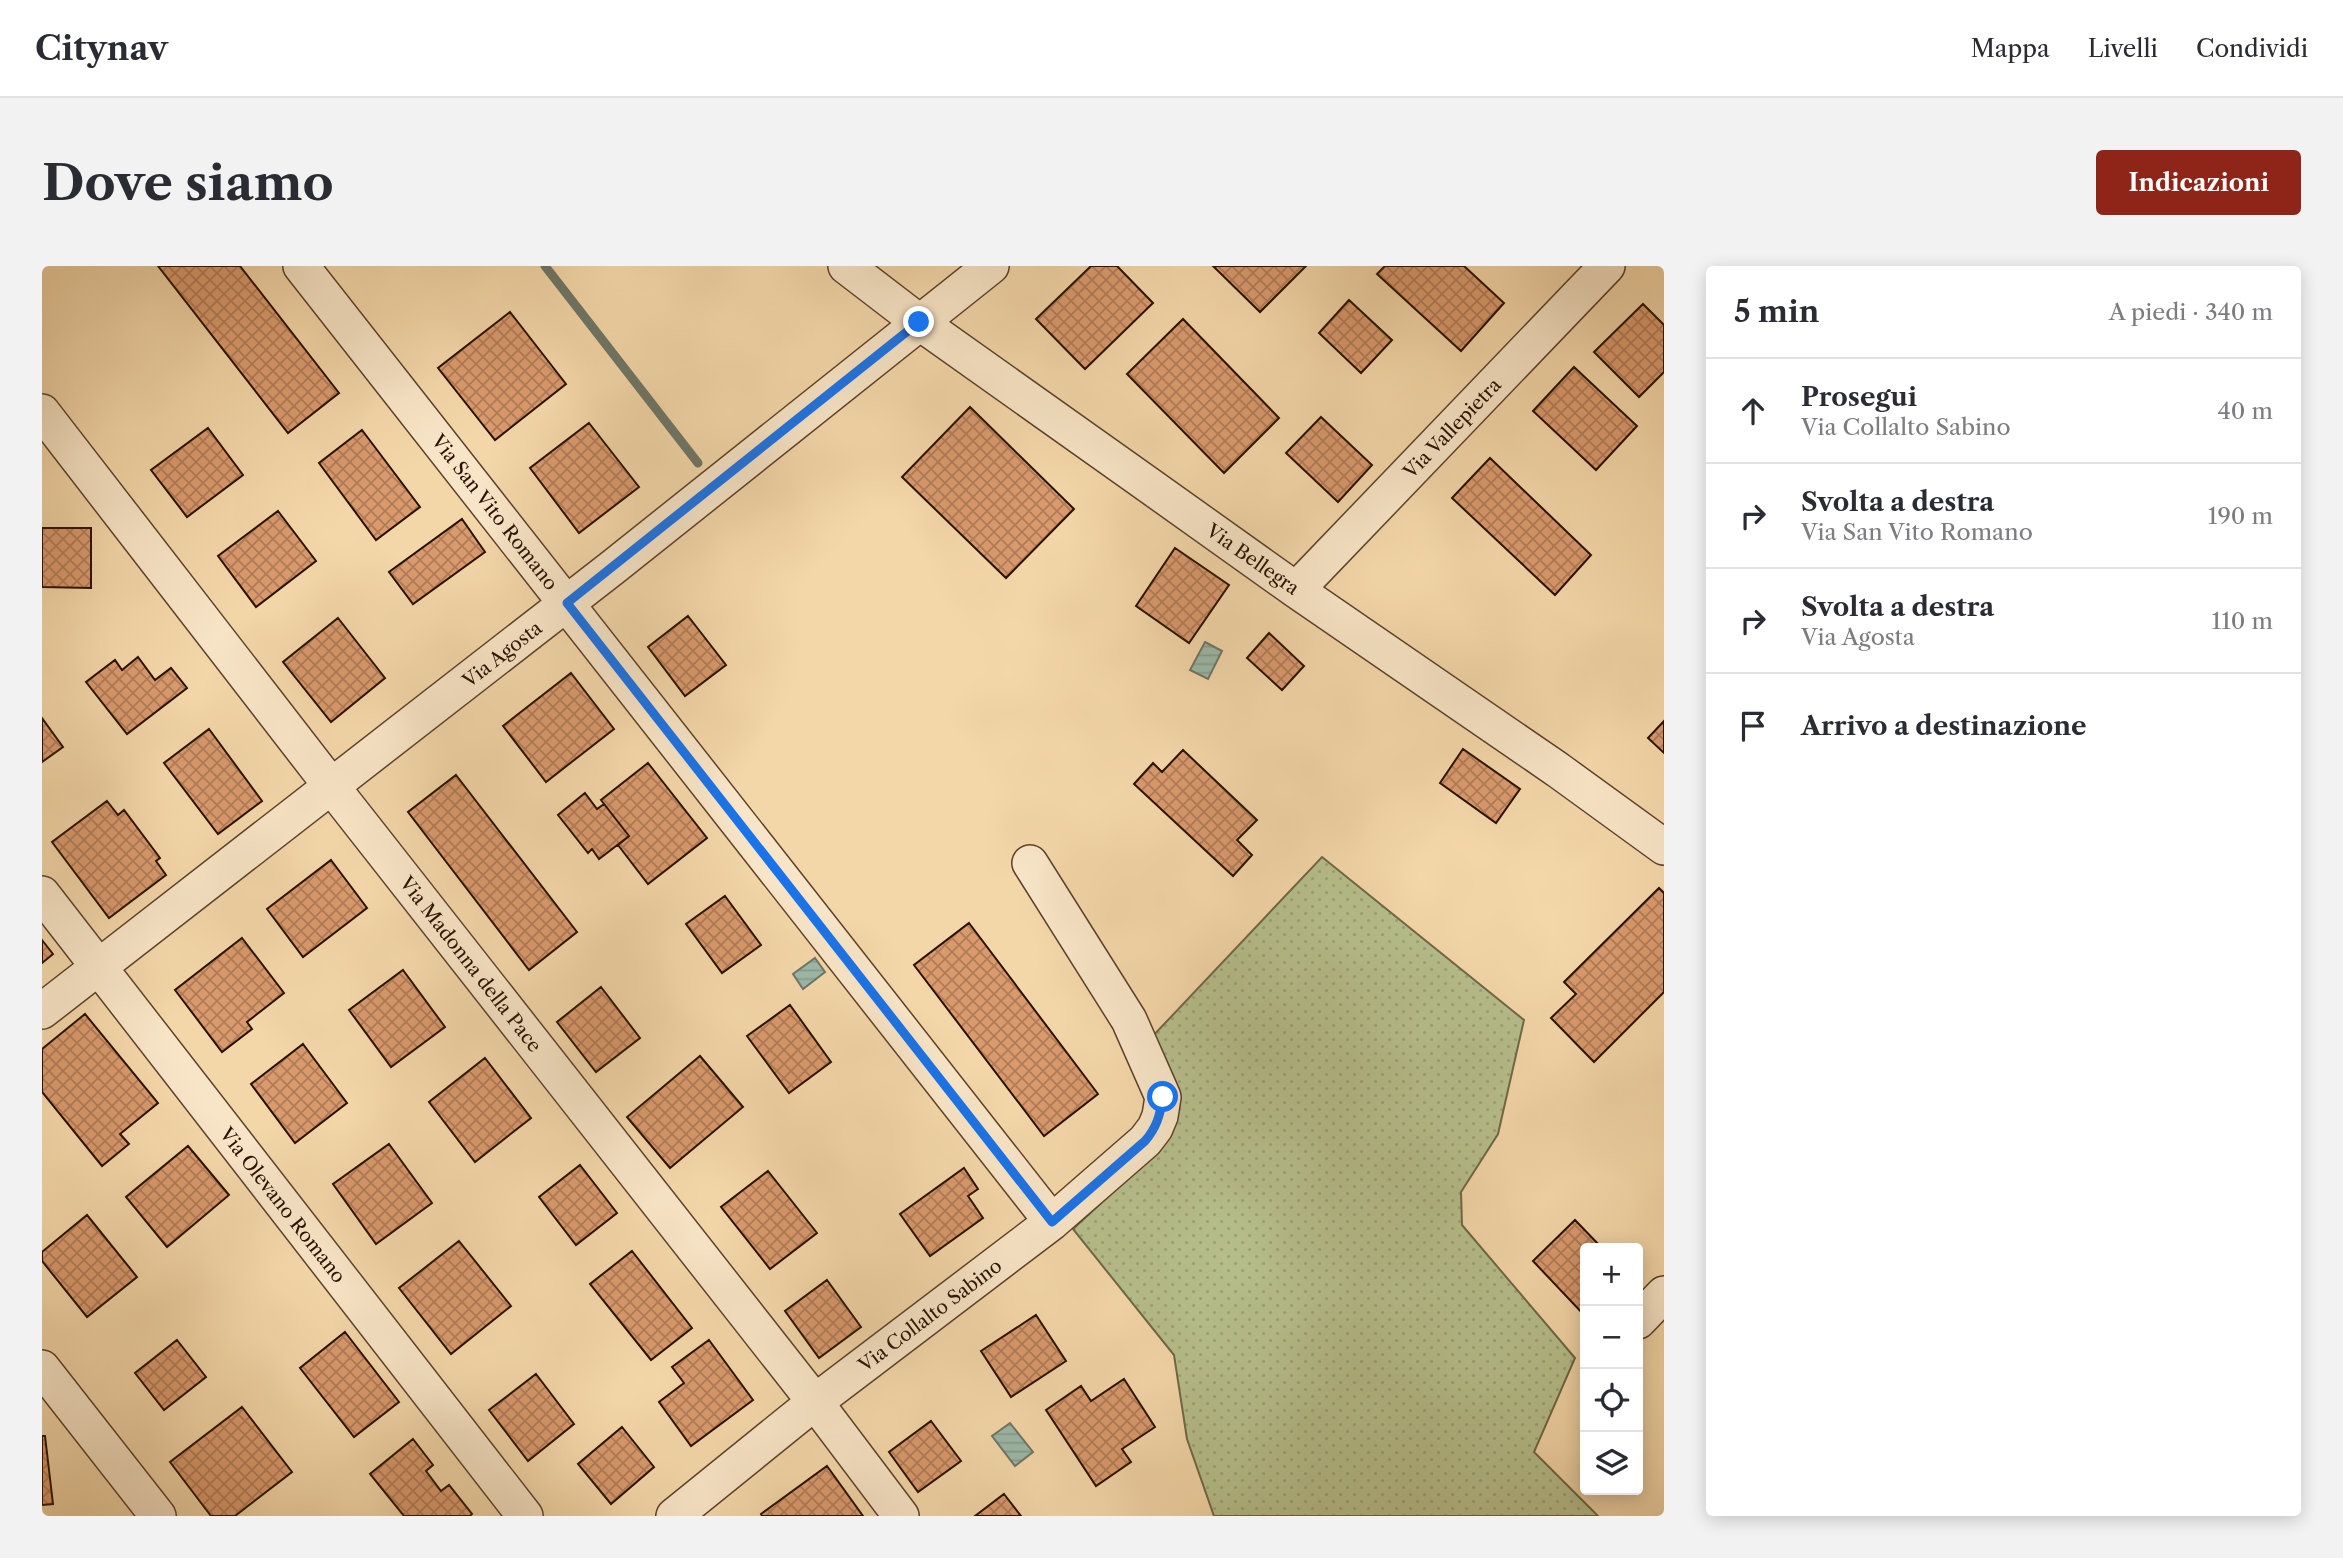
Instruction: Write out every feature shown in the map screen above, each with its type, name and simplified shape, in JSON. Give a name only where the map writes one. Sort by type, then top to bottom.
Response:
[{"type":"street","name":"Via San Vito Romano","points":[[301,266],[1052,1222]]},
{"type":"street","name":"Via Bellegra","points":[[846,266],[919,322],[1296,590],[1558,770],[1664,847]]},
{"type":"street","name":"Via Agosta","points":[[42,1011],[332,788],[991,266]]},
{"type":"street","name":"Via Vallepietra","points":[[1296,590],[1607,266]]},
{"type":"street","name":"Via Madonna della Pace","points":[[42,412],[332,788],[815,1402],[901,1516]]},
{"type":"street","name":"Via Collalto Sabino","points":[[674,1516],[815,1402],[1052,1222],[1145,1141],[1155,1128],[1163,1097],[1129,1020],[1030,863]]},
{"type":"street","name":"Via Olevano Romano","points":[[42,894],[525,1516]]},
{"type":"street","points":[[1643,1316],[1664,1294]]},
{"type":"street","points":[[42,1368],[158,1516]]},
{"type":"green space","points":[[1322,857],[1524,1020],[1498,1134],[1461,1192],[1462,1225],[1575,1358],[1534,1452],[1598,1516],[1214,1516],[1187,1439],[1174,1355],[1073,1229],[1156,1152],[1151,1038]]},
{"type":"shaded area","points":[[1205,642],[1222,651],[1208,679],[1190,670]]},
{"type":"shaded area","points":[[815,958],[825,972],[803,989],[793,974]]},
{"type":"shaded area","points":[[1010,1423],[1033,1452],[1015,1466],[992,1436]]},
{"type":"building","points":[[158,266],[240,266],[339,393],[288,433]]},
{"type":"building","points":[[1091,266],[1117,266],[1153,303],[1085,369],[1036,319]]},
{"type":"building","points":[[1213,266],[1306,266],[1260,312]]},
{"type":"building","points":[[1385,266],[1464,266],[1504,303],[1461,351],[1377,274]]},
{"type":"building","points":[[1349,300],[1392,340],[1361,373],[1319,333]]},
{"type":"building","points":[[1643,304],[1664,325],[1664,372],[1639,397],[1594,352]]},
{"type":"building","points":[[510,312],[566,384],[495,440],[438,368]]},
{"type":"building","points":[[1183,319],[1279,418],[1224,473],[1127,374]]},
{"type":"building","points":[[1574,367],[1637,426],[1596,470],[1533,411]]},
{"type":"building","points":[[970,407],[1074,509],[1006,578],[902,477]]},
{"type":"building","points":[[1321,417],[1372,465],[1338,502],[1286,453]]},
{"type":"building","points":[[589,423],[639,487],[579,533],[530,468]]},
{"type":"building","points":[[208,428],[243,475],[187,517],[151,470]]},
{"type":"building","points":[[362,430],[420,507],[376,540],[319,463]]},
{"type":"building","points":[[1490,458],[1591,555],[1555,595],[1452,498]]},
{"type":"building","points":[[278,511],[316,561],[256,607],[218,556]]},
{"type":"building","points":[[462,519],[485,552],[413,604],[389,572]]},
{"type":"building","points":[[42,528],[91,528],[91,588],[42,587]]},
{"type":"building","points":[[1175,548],[1229,585],[1189,643],[1136,606]]},
{"type":"building","points":[[688,616],[726,665],[685,696],[648,647]]},
{"type":"building","points":[[338,618],[385,678],[331,722],[283,662]]},
{"type":"building","points":[[1269,633],[1304,666],[1282,690],[1247,658]]},
{"type":"building","points":[[138,657],[155,680],[171,668],[187,688],[127,734],[86,682],[115,660],[122,670]]},
{"type":"building","points":[[571,673],[614,729],[546,782],[503,726]]},
{"type":"building","points":[[42,718],[63,747],[42,762]]},
{"type":"building","points":[[1664,721],[1664,753],[1648,738]]},
{"type":"building","points":[[209,729],[262,801],[218,834],[164,763]]},
{"type":"building","points":[[1463,749],[1520,789],[1496,823],[1440,783]]},
{"type":"building","points":[[1183,750],[1257,820],[1237,840],[1252,855],[1233,876],[1134,784],[1153,763],[1162,772]]},
{"type":"building","points":[[648,763],[707,838],[648,884],[618,845],[629,836],[601,800]]},
{"type":"building","points":[[456,775],[577,932],[529,970],[408,812]]},
{"type":"building","points":[[585,793],[597,809],[604,804],[629,836],[599,859],[592,849],[588,853],[558,815]]},
{"type":"building","points":[[107,801],[118,815],[124,810],[160,858],[156,861],[166,875],[109,918],[52,842]]},
{"type":"building","points":[[331,860],[367,908],[303,957],[267,909]]},
{"type":"building","points":[[1659,888],[1664,893],[1664,992],[1594,1062],[1551,1018],[1576,994],[1564,982]]},
{"type":"building","points":[[725,896],[761,945],[722,973],[686,924]]},
{"type":"building","points":[[969,923],[1098,1094],[1044,1136],[914,965]]},
{"type":"building","points":[[242,938],[284,993],[247,1022],[252,1029],[222,1052],[175,990]]},
{"type":"building","points":[[42,940],[53,954],[42,963]]},
{"type":"building","points":[[403,970],[445,1027],[391,1067],[349,1010]]},
{"type":"building","points":[[601,987],[640,1038],[596,1072],[557,1022]]},
{"type":"building","points":[[790,1005],[831,1062],[789,1093],[747,1036]]},
{"type":"building","points":[[85,1014],[158,1103],[120,1134],[129,1144],[102,1166],[42,1092],[42,1049]]},
{"type":"building","points":[[303,1044],[347,1103],[295,1143],[251,1084]]},
{"type":"building","points":[[700,1056],[743,1107],[670,1168],[627,1117]]},
{"type":"building","points":[[485,1058],[531,1118],[475,1162],[429,1102]]},
{"type":"building","points":[[389,1144],[432,1203],[376,1244],[333,1184]]},
{"type":"building","points":[[188,1146],[229,1195],[167,1247],[126,1197]]},
{"type":"building","points":[[580,1165],[617,1213],[576,1245],[539,1197]]},
{"type":"building","points":[[964,1168],[978,1189],[968,1196],[983,1218],[930,1256],[900,1214]]},
{"type":"building","points":[[768,1171],[817,1233],[770,1269],[721,1207]]},
{"type":"building","points":[[87,1215],[137,1277],[87,1317],[42,1261],[42,1252]]},
{"type":"building","points":[[1575,1220],[1597,1243],[1580,1243],[1580,1311],[1533,1261]]},
{"type":"building","points":[[459,1241],[511,1306],[451,1354],[399,1288]]},
{"type":"building","points":[[632,1251],[692,1328],[651,1360],[590,1284]]},
{"type":"building","points":[[827,1280],[861,1327],[819,1358],[785,1311]]},
{"type":"building","points":[[1036,1315],[1066,1361],[1011,1397],[981,1351]]},
{"type":"building","points":[[345,1332],[399,1402],[354,1437],[300,1368]]},
{"type":"building","points":[[177,1340],[206,1377],[164,1410],[135,1373]]},
{"type":"building","points":[[709,1340],[753,1400],[691,1446],[659,1402],[684,1383],[672,1367]]},
{"type":"building","points":[[536,1374],[574,1424],[528,1461],[489,1410]]},
{"type":"building","points":[[1124,1379],[1155,1427],[1122,1449],[1131,1462],[1096,1486],[1046,1410],[1081,1386],[1091,1401]]},
{"type":"building","points":[[242,1407],[292,1472],[235,1516],[211,1516],[170,1462]]},
{"type":"building","points":[[931,1421],[961,1461],[918,1492],[889,1452]]},
{"type":"building","points":[[622,1427],[654,1467],[611,1504],[578,1464]]},
{"type":"building","points":[[42,1436],[45,1436],[53,1504],[42,1505]]},
{"type":"building","points":[[413,1439],[433,1465],[426,1471],[441,1491],[449,1485],[472,1514],[470,1516],[404,1516],[370,1474]]},
{"type":"building","points":[[827,1466],[863,1516],[762,1516],[761,1514]]},
{"type":"building","points":[[1004,1494],[1021,1516],[975,1516]]},
{"type":"waterway","points":[[545,266],[698,463]]},
{"type":"route","points":[[919,322],[567,603],[1052,1222],[1145,1141],[1160,1116],[1163,1097]]}]
